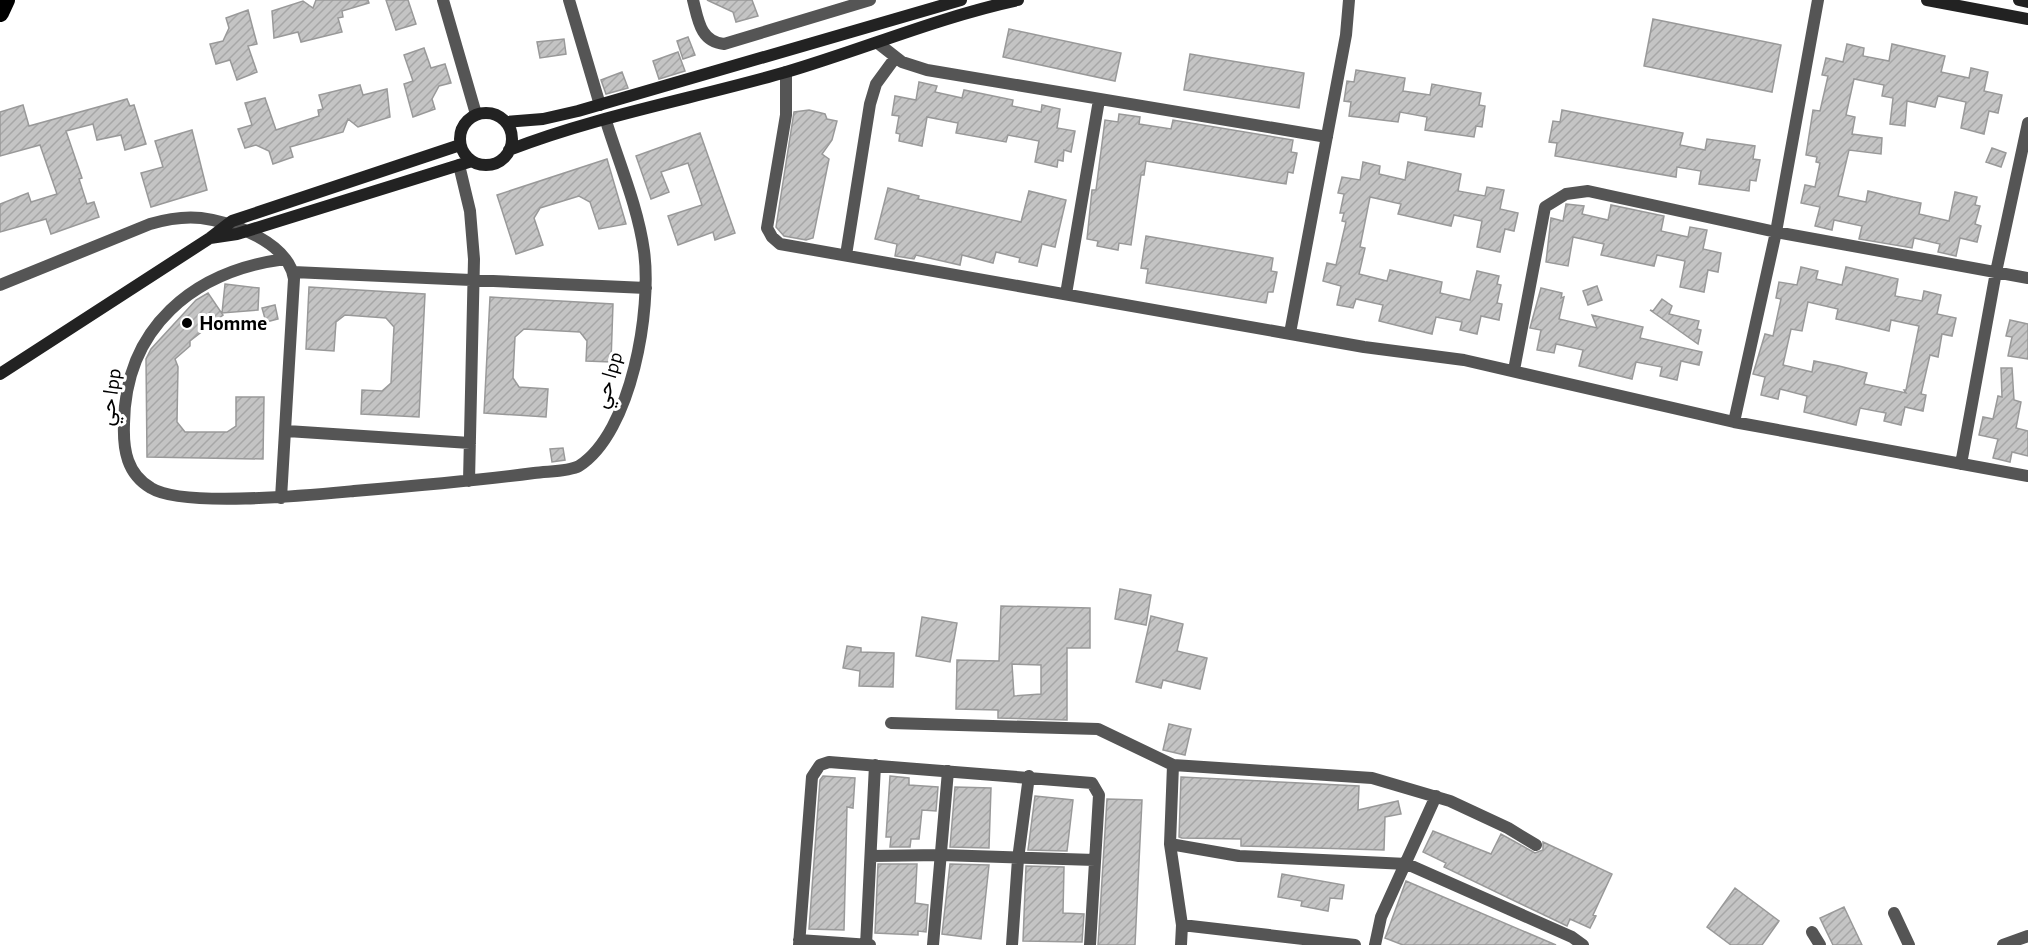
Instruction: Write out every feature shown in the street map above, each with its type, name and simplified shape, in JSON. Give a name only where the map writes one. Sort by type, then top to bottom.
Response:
[{"type":"highway","points":[[0,13],[6,0]]},
{"type":"main road","points":[[506,122],[543,119],[600,105],[962,0]]},
{"type":"main road","points":[[509,150],[786,72],[879,44],[969,12],[1018,0]]},
{"type":"main road","points":[[1928,0],[2028,19]]},
{"type":"main road","points":[[2019,0],[2028,2]]},
{"type":"main road","points":[[492,113],[506,122],[512,136],[509,150],[497,163],[480,164],[472,161],[460,145],[463,124],[476,114],[492,113]]},
{"type":"main road","points":[[0,374],[210,238],[226,224],[460,145]]},
{"type":"main road","points":[[210,238],[246,231],[472,161]]},
{"type":"street","points":[[443,0],[476,114]]},
{"type":"street","points":[[569,0],[600,105]]},
{"type":"street","points":[[693,0],[703,33],[712,41],[723,44],[870,0]]},
{"type":"street","points":[[1290,333],[1327,137],[1349,0]]},
{"type":"street","points":[[1734,422],[1776,232],[1818,0]]},
{"type":"street","points":[[879,44],[895,58],[927,70],[1327,137]]},
{"type":"street","points":[[846,255],[870,104],[876,84],[895,58]]},
{"type":"street","points":[[786,72],[787,104],[769,233],[780,244],[1364,347],[1464,360],[1734,422],[2028,476]]},
{"type":"street","points":[[1066,294],[1099,100]]},
{"type":"street","name":"حي lpp","points":[[285,259],[230,272],[196,290],[166,314],[153,328],[134,360],[124,417],[124,445],[128,462],[138,477],[152,489],[177,497],[281,498],[469,481],[577,467],[599,448],[620,417],[632,381],[646,288],[640,232],[606,121]]},
{"type":"street","points":[[1961,464],[1996,272],[2028,123]]},
{"type":"street","points":[[459,165],[470,211],[474,279],[469,481]]},
{"type":"street","points":[[1514,370],[1545,207],[1566,194],[1588,191],[1776,232],[2028,278]]},
{"type":"street","points":[[0,285],[162,221],[201,218],[226,224],[246,231],[285,259],[293,272],[287,431],[281,498]]},
{"type":"street","points":[[293,272],[646,288]]},
{"type":"street","points":[[287,431],[470,443]]},
{"type":"street","points":[[891,723],[1098,729],[1173,765],[1372,778],[1436,796],[1479,814],[1536,844]]},
{"type":"street","points":[[875,765],[867,945],[799,943],[814,772],[820,765],[829,762],[875,765],[1087,781],[1095,786],[1099,795],[1090,945]]},
{"type":"street","points":[[1173,765],[1170,844],[1182,925],[1181,945]]},
{"type":"street","points":[[933,945],[948,771]]},
{"type":"street","points":[[1012,945],[1018,859],[1029,777]]},
{"type":"street","points":[[1375,945],[1381,917],[1436,796]]},
{"type":"street","points":[[1170,844],[1239,856],[1407,864],[1572,937],[1583,945]]},
{"type":"street","points":[[871,856],[941,855],[1095,860]]},
{"type":"street","points":[[1894,913],[1909,945]]},
{"type":"street","points":[[1182,925],[1355,945]]},
{"type":"street","points":[[1812,932],[1820,945]]},
{"type":"street","points":[[2003,945],[2028,936]]},
{"type":"building","points":[[316,0],[368,0],[369,3],[342,11],[343,17],[338,18],[342,32],[301,42],[298,32],[274,38],[272,11],[303,1],[313,8]]},
{"type":"building","points":[[386,0],[408,0],[416,24],[396,30]]},
{"type":"building","points":[[707,0],[752,0],[758,16],[736,22],[733,12]]},
{"type":"building","points":[[248,10],[257,44],[248,46],[257,72],[237,80],[230,60],[216,64],[210,44],[223,41],[229,28],[226,18]]},
{"type":"building","points":[[1653,19],[1781,45],[1772,92],[1644,66]]},
{"type":"building","points":[[1009,29],[1121,53],[1115,81],[1003,57]]},
{"type":"building","points":[[688,37],[695,55],[683,59],[677,41]]},
{"type":"building","points":[[564,39],[566,54],[540,58],[537,42]]},
{"type":"building","points":[[1847,44],[1864,48],[1863,56],[1889,61],[1892,44],[1945,56],[1941,72],[1969,78],[1971,68],[1988,72],[1984,91],[2002,95],[1998,113],[1989,111],[1984,134],[1961,128],[1966,102],[1938,96],[1935,107],[1907,101],[1905,126],[1890,124],[1893,98],[1882,96],[1884,85],[1854,79],[1846,115],[1855,117],[1852,134],[1882,138],[1881,154],[1849,150],[1838,196],[1866,202],[1868,191],[1921,203],[1919,214],[1949,221],[1955,192],[1977,197],[1975,205],[1980,206],[1975,224],[1981,226],[1977,242],[1960,238],[1956,256],[1938,252],[1940,244],[1914,238],[1912,248],[1859,239],[1862,226],[1834,220],[1832,230],[1815,226],[1820,207],[1801,203],[1805,185],[1815,187],[1820,163],[1816,162],[1817,157],[1806,155],[1813,110],[1820,111],[1828,76],[1822,75],[1826,58],[1843,62]]},
{"type":"building","points":[[424,48],[431,68],[445,64],[451,83],[439,86],[432,99],[435,109],[413,117],[404,84],[413,81],[404,55]]},
{"type":"building","points":[[678,52],[685,71],[659,79],[653,61]]},
{"type":"building","points":[[1190,54],[1304,73],[1299,108],[1184,90]]},
{"type":"building","points":[[1356,70],[1405,78],[1403,91],[1430,95],[1432,84],[1481,93],[1479,105],[1485,106],[1482,127],[1476,126],[1474,137],[1425,130],[1427,117],[1400,112],[1398,122],[1349,116],[1351,102],[1344,101],[1347,81],[1354,82]]},
{"type":"building","points":[[622,72],[628,88],[606,94],[601,80]]},
{"type":"building","points":[[919,82],[937,86],[935,92],[962,98],[964,90],[1013,100],[1012,106],[1041,112],[1042,105],[1060,109],[1057,128],[1075,131],[1071,152],[1064,150],[1063,161],[1058,160],[1057,167],[1035,162],[1039,141],[1008,135],[1006,142],[956,133],[958,123],[927,117],[922,146],[899,141],[900,134],[896,133],[899,116],[892,115],[895,96],[916,100]]},
{"type":"building","points":[[360,85],[363,95],[387,89],[390,117],[358,127],[348,119],[343,132],[290,147],[293,157],[273,164],[269,151],[256,145],[245,148],[238,129],[252,125],[245,103],[265,98],[276,130],[319,116],[318,110],[323,109],[319,95]]},
{"type":"building","points":[[127,99],[130,106],[134,105],[146,144],[125,150],[121,135],[97,140],[93,124],[66,131],[82,178],[79,179],[87,204],[94,202],[99,217],[51,234],[46,219],[0,232],[0,204],[28,193],[31,202],[57,194],[40,145],[0,156],[0,112],[23,105],[29,126]]},
{"type":"building","points":[[809,110],[825,114],[827,119],[837,121],[832,140],[822,154],[829,159],[813,238],[806,240],[784,236],[776,227],[794,112]]},
{"type":"building","points":[[1562,110],[1683,133],[1680,145],[1705,150],[1707,139],[1755,146],[1753,159],[1760,160],[1756,181],[1750,180],[1749,191],[1699,184],[1701,171],[1677,167],[1676,177],[1555,156],[1557,143],[1549,142],[1553,121],[1560,122]]},
{"type":"building","points":[[1119,114],[1140,117],[1139,124],[1171,129],[1173,120],[1293,140],[1291,152],[1297,153],[1293,173],[1288,172],[1286,184],[1146,161],[1144,175],[1141,175],[1131,245],[1119,243],[1118,250],[1097,246],[1098,241],[1087,239],[1092,190],[1096,190],[1105,120],[1118,122]]},
{"type":"building","points":[[192,130],[207,190],[151,207],[141,173],[163,167],[155,141]]},
{"type":"building","points":[[700,133],[735,233],[715,240],[713,232],[678,245],[668,216],[702,205],[688,163],[661,172],[669,192],[651,199],[636,156]]},
{"type":"building","points":[[1992,148],[2006,153],[2001,167],[1986,162]]},
{"type":"building","points":[[607,159],[626,224],[599,229],[590,202],[579,196],[540,208],[534,218],[543,245],[516,254],[497,195]]},
{"type":"building","points":[[1363,162],[1380,166],[1379,174],[1405,180],[1408,162],[1461,174],[1458,191],[1485,196],[1487,187],[1504,190],[1500,209],[1518,213],[1514,231],[1505,229],[1500,252],[1477,247],[1482,221],[1454,215],[1451,226],[1398,214],[1401,204],[1370,197],[1360,247],[1365,248],[1359,274],[1387,281],[1390,270],[1442,282],[1440,293],[1470,300],[1477,271],[1499,276],[1497,284],[1501,285],[1497,303],[1502,304],[1499,320],[1481,316],[1477,334],[1460,330],[1462,322],[1436,317],[1432,334],[1379,321],[1383,305],[1356,299],[1353,308],[1337,305],[1341,286],[1323,281],[1327,263],[1336,265],[1346,222],[1342,221],[1344,213],[1340,213],[1344,194],[1338,193],[1342,177],[1360,180]]},
{"type":"building","points":[[888,188],[919,196],[918,199],[1021,222],[1029,191],[1066,200],[1055,247],[1042,244],[1037,266],[1019,262],[1020,258],[996,252],[993,263],[962,255],[960,265],[916,255],[914,259],[895,256],[897,244],[875,239]]},
{"type":"building","points":[[1566,204],[1584,206],[1582,214],[1608,220],[1611,205],[1664,216],[1661,231],[1688,237],[1690,227],[1707,230],[1703,249],[1721,253],[1718,272],[1708,270],[1704,292],[1680,287],[1685,261],[1657,255],[1654,266],[1601,255],[1604,244],[1573,237],[1568,266],[1546,262],[1551,218],[1563,221]]},
{"type":"building","points":[[1146,236],[1273,258],[1271,271],[1277,272],[1273,292],[1268,292],[1266,303],[1146,283],[1148,269],[1141,268]]},
{"type":"building","points":[[1801,267],[1818,271],[1816,279],[1842,285],[1846,267],[1898,279],[1895,296],[1922,301],[1924,291],[1941,295],[1937,314],[1956,318],[1952,336],[1942,334],[1938,357],[1930,355],[1921,394],[1926,395],[1923,411],[1905,407],[1901,425],[1884,421],[1886,413],[1860,408],[1856,425],[1804,412],[1807,396],[1780,389],[1778,399],[1761,395],[1765,377],[1753,374],[1765,334],[1773,336],[1781,299],[1776,298],[1779,282],[1797,285]],"holes":[[[1808,302],[1838,309],[1836,319],[1889,331],[1891,320],[1919,326],[1906,390],[1904,390],[1906,393],[1864,384],[1867,373],[1839,366],[1814,361],[1812,372],[1783,365],[1791,329],[1802,331]]]},
{"type":"building","points":[[225,284],[259,288],[258,310],[222,313]]},
{"type":"building","points":[[1597,286],[1602,300],[1588,305],[1583,291]]},
{"type":"building","points":[[309,287],[425,294],[419,417],[361,414],[362,390],[382,391],[391,383],[394,327],[386,318],[345,315],[336,322],[334,351],[306,349]]},
{"type":"building","points":[[1541,288],[1562,293],[1561,298],[1564,297],[1559,319],[1597,328],[1592,315],[1643,327],[1640,338],[1702,352],[1699,365],[1681,361],[1677,380],[1660,376],[1662,367],[1636,362],[1632,379],[1579,366],[1583,350],[1556,344],[1554,353],[1537,350],[1541,330],[1530,328]]},
{"type":"building","points":[[208,293],[223,315],[190,341],[190,346],[175,359],[178,367],[177,422],[185,432],[227,432],[236,426],[236,397],[264,397],[263,459],[147,457],[146,359],[151,349],[196,300]]},
{"type":"building","points":[[490,297],[613,304],[611,362],[586,361],[587,341],[580,332],[524,329],[515,337],[513,378],[519,387],[548,389],[546,417],[484,413]]},
{"type":"building","points":[[1662,299],[1672,306],[1669,314],[1699,321],[1697,329],[1701,330],[1698,344],[1650,310],[1653,311]]},
{"type":"building","points":[[275,305],[278,319],[266,322],[262,308]]},
{"type":"building","points":[[2010,320],[2028,324],[2028,359],[2008,356],[2012,337],[2006,336]]},
{"type":"building","points":[[2001,368],[2012,368],[2014,400],[2021,402],[2016,428],[2028,431],[2028,456],[2012,452],[2010,462],[1993,458],[1998,439],[1979,435],[1983,417],[1993,419],[1998,396],[2002,397]]},
{"type":"building","points":[[563,448],[565,460],[552,462],[550,449]]},
{"type":"building","points":[[1120,589],[1151,595],[1146,625],[1115,619]]},
{"type":"building","points":[[1001,606],[1090,608],[1090,648],[1067,648],[1067,720],[998,718],[998,710],[956,709],[957,660],[999,661]],"holes":[[[1012,664],[1041,665],[1041,694],[1014,696]]]},
{"type":"building","points":[[1151,616],[1183,624],[1177,651],[1207,658],[1200,689],[1163,680],[1161,688],[1136,682]]},
{"type":"building","points":[[922,617],[957,623],[950,662],[916,656]]},
{"type":"building","points":[[847,646],[861,648],[861,652],[894,653],[893,687],[859,686],[860,671],[843,668]]},
{"type":"building","points":[[1169,724],[1191,729],[1185,755],[1163,750]]},
{"type":"building","points":[[823,776],[855,778],[853,808],[847,807],[844,930],[809,929],[820,780]]},
{"type":"building","points":[[890,776],[909,778],[909,785],[938,787],[936,811],[922,810],[919,839],[911,839],[910,847],[890,847],[891,837],[886,837]]},
{"type":"building","points":[[1181,777],[1359,786],[1358,810],[1398,801],[1401,814],[1385,817],[1384,850],[1241,846],[1241,839],[1182,838],[1179,837]]},
{"type":"building","points":[[955,787],[991,788],[989,848],[950,847]]},
{"type":"building","points":[[1035,796],[1073,800],[1067,851],[1028,850]]},
{"type":"building","points":[[1107,799],[1142,800],[1135,945],[1098,945]]},
{"type":"building","points":[[1433,831],[1491,854],[1501,834],[1535,853],[1543,850],[1543,842],[1612,874],[1593,915],[1596,916],[1590,928],[1570,919],[1567,926],[1444,867],[1446,863],[1423,852]]},
{"type":"building","points":[[878,864],[917,864],[915,903],[928,905],[926,932],[918,931],[918,935],[875,933]]},
{"type":"building","points":[[950,864],[989,865],[981,939],[942,934]]},
{"type":"building","points":[[1026,866],[1064,867],[1063,913],[1084,914],[1082,942],[1023,941]]},
{"type":"building","points":[[1282,874],[1344,885],[1342,899],[1330,898],[1328,911],[1301,906],[1302,901],[1278,897]]},
{"type":"building","points":[[1406,881],[1556,945],[1403,945],[1385,938]]},
{"type":"building","points":[[1735,888],[1779,921],[1762,945],[1731,945],[1707,927]]},
{"type":"building","points":[[1844,907],[1862,945],[1833,945],[1820,918]]},
{"type":"place","name":"Homme","points":[[187,323]]}]
